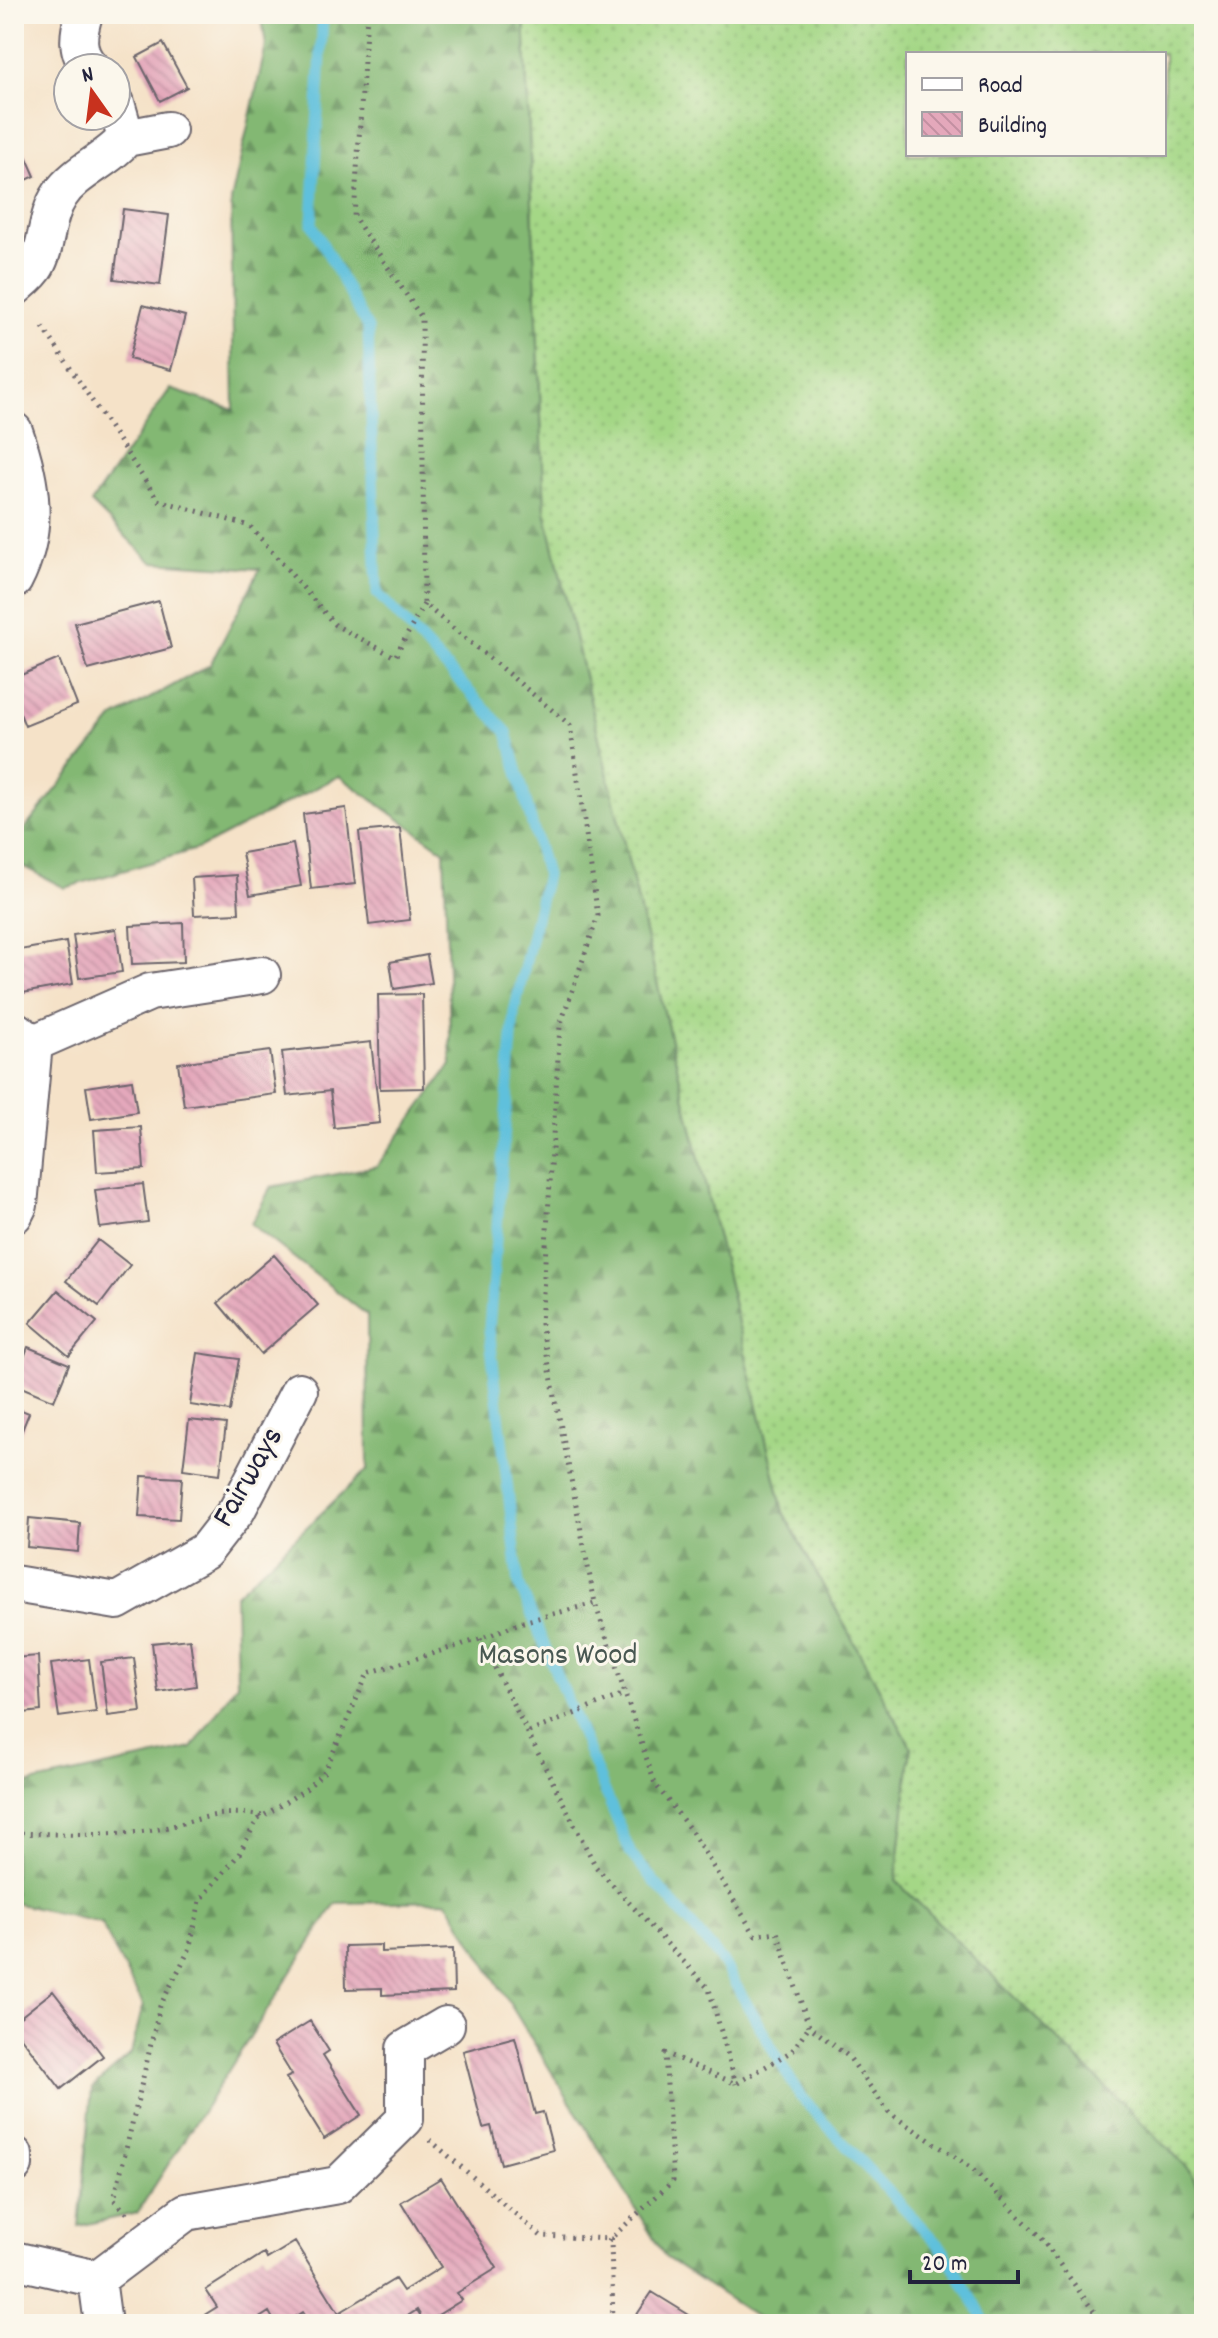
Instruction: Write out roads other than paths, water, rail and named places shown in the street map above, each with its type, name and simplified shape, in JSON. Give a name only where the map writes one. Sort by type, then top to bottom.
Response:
[{"type":"street","points":[[80,52],[78,35],[84,14]]},
{"type":"street","points":[[14,288],[37,266],[51,210],[60,193],[113,154],[126,138],[168,130]]},
{"type":"street","points":[[124,132],[126,138]]},
{"type":"street","points":[[14,431],[27,472],[32,534],[14,580]]},
{"type":"street","points":[[14,1215],[19,1205],[24,1036],[150,992],[262,975]]},
{"type":"street","name":"Fairways","points":[[14,1584],[117,1601],[205,1551],[237,1510],[299,1391]]},
{"type":"street","points":[[14,2260],[97,2279],[186,2212],[338,2185],[405,2119],[405,2049],[446,2025]]},
{"type":"street","points":[[14,2155],[14,2165]]},
{"type":"street","points":[[97,2279],[103,2324]]},
{"type":"waterway","points":[[323,14],[312,224],[368,328],[377,593],[507,732],[546,875],[514,1012],[489,1329],[519,1584],[631,1854],[722,1961],[800,2096],[945,2252],[987,2324]]},
{"type":"park label","name":"Masons Wood","points":[[558,1657]]}]
